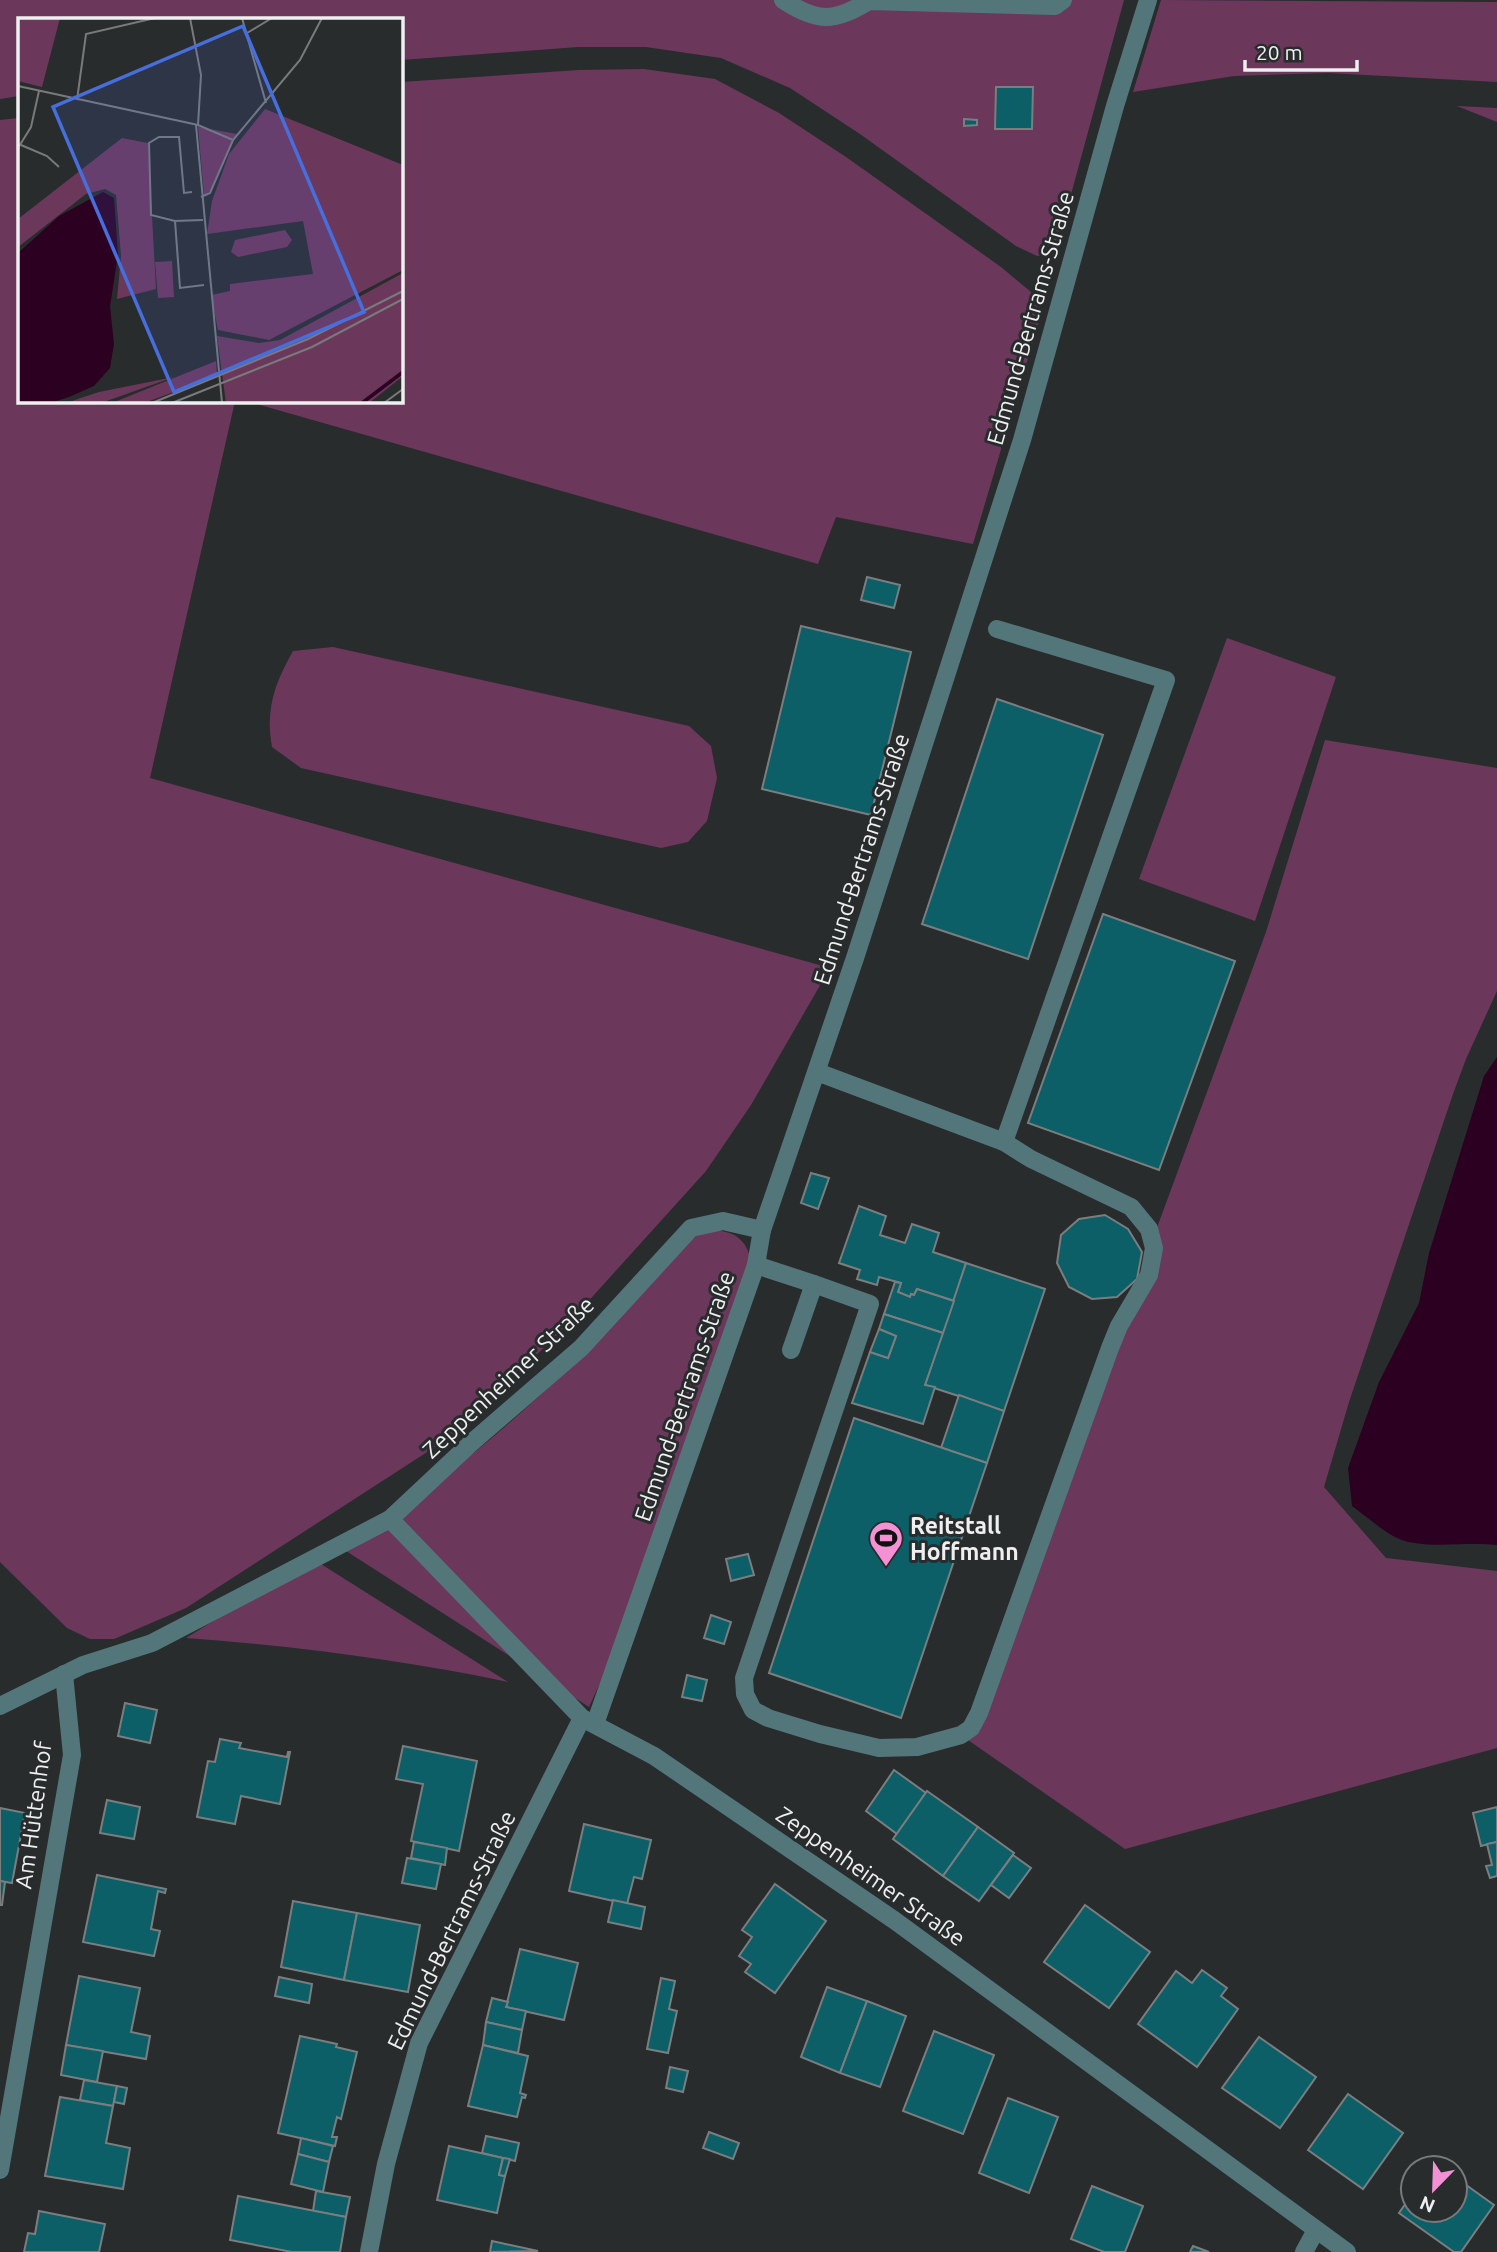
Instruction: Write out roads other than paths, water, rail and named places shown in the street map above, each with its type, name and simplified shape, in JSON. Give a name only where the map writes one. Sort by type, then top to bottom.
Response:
[{"type":"street","points":[[783,0],[814,17],[846,15],[869,1],[1055,6],[1063,0]]},
{"type":"street","name":"Edmund-Bertrams-Straße","points":[[369,2252],[386,2164],[419,2043],[589,1721],[756,1265],[762,1230],[817,1072],[1022,440],[1115,106],[1146,5]]},
{"type":"street","points":[[997,629],[1166,680],[1004,1142]]},
{"type":"street","points":[[756,1265],[870,1304],[744,1678],[745,1694],[753,1710],[768,1718],[878,1748],[918,1747],[961,1735],[971,1728],[979,1713],[1110,1348],[1119,1326],[1149,1275],[1154,1248],[1149,1229],[1131,1207],[1031,1159],[1004,1142],[817,1072]]},
{"type":"street","name":"Zeppenheimer Straße","points":[[0,1706],[83,1665],[152,1643],[390,1519],[470,1444],[582,1348],[691,1228],[723,1221],[762,1230]]},
{"type":"street","points":[[791,1350],[814,1284]]},
{"type":"street","name":"Zeppenheimer Straße","points":[[390,1519],[589,1721],[654,1756],[894,1920],[1347,2252]]},
{"type":"street","name":"Am Hüttenhof","points":[[0,2170],[72,1755],[64,1674]]},
{"type":"street","points":[[1304,2252],[1315,2230]]},
{"type":"place","name":"Reitstall Hoffmann","points":[[886,1568]]}]
